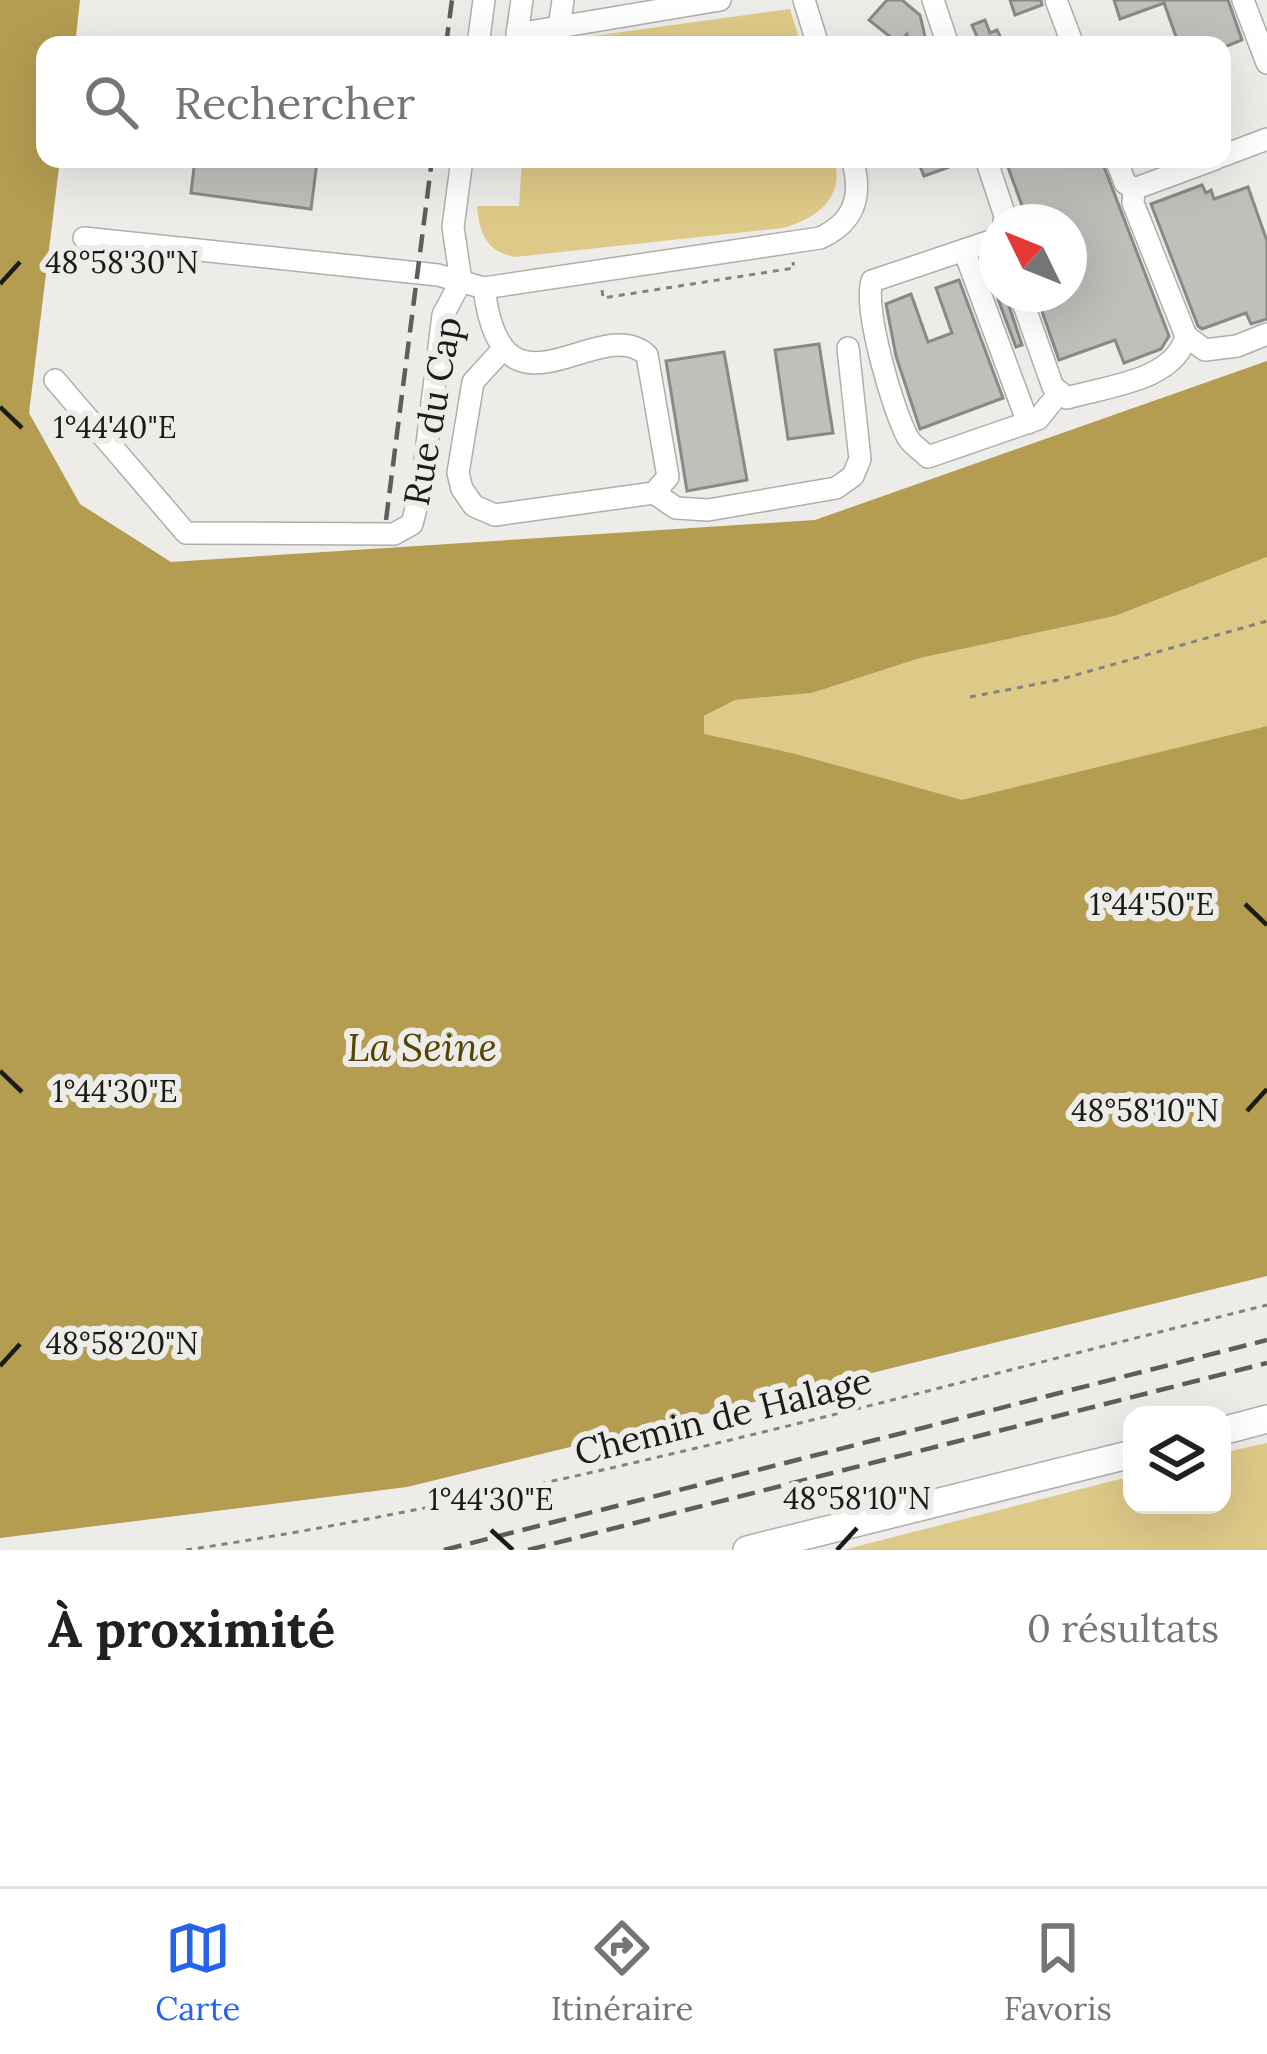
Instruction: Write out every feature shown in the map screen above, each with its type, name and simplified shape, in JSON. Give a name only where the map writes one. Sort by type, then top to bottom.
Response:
[{"type":"main road","points":[[1231,1429],[1267,1419]]},
{"type":"main road","points":[[747,1550],[1123,1456]]},
{"type":"main road","points":[[768,1550],[796,1540]]},
{"type":"street","points":[[479,36],[484,0]]},
{"type":"street","points":[[522,0],[517,34],[559,28],[614,9],[708,1]]},
{"type":"street","points":[[559,28],[563,0]]},
{"type":"street","points":[[804,0],[815,36]]},
{"type":"street","points":[[933,0],[945,36]]},
{"type":"street","points":[[1056,0],[1070,36]]},
{"type":"street","points":[[1243,0],[1267,62]]},
{"type":"street","points":[[1231,153],[1267,140]]},
{"type":"street","name":"Rue du Cap","points":[[56,380],[186,533],[394,534],[412,524],[422,484],[443,314],[461,281],[453,227],[461,168]]},
{"type":"street","points":[[84,238],[461,281],[484,289],[820,238],[840,229],[854,206],[859,179],[855,168]]},
{"type":"street","points":[[989,168],[1001,204]]},
{"type":"street","points":[[1119,168],[1125,183],[1134,189]]},
{"type":"street","points":[[1134,189],[1191,168]]},
{"type":"street","points":[[1134,189],[1132,203],[1186,336],[1205,350],[1237,346],[1267,334]]},
{"type":"street","points":[[979,245],[872,281],[868,293],[879,351],[909,440],[928,457],[1039,418],[1060,392]]},
{"type":"street","points":[[964,250],[1028,423]]},
{"type":"street","points":[[484,289],[488,325],[503,349],[519,361],[628,345],[647,355],[668,477],[654,493],[495,515],[474,506],[458,473],[473,382],[503,349]]},
{"type":"street","points":[[1026,312],[1053,387],[1067,398],[1168,367],[1182,353],[1186,336]]},
{"type":"street","points":[[654,493],[676,508],[708,510],[836,488],[853,476],[860,459],[848,348]]},
{"type":"path","points":[[970,697],[1058,680],[1267,621]]},
{"type":"path","name":"Chemin de Halage","points":[[186,1550],[449,1506],[622,1467],[1267,1305]]},
{"type":"shaded area","points":[[790,9],[798,36],[593,36]]},
{"type":"shaded area","points":[[521,168],[835,168],[836,172],[826,204],[783,228],[515,257],[486,240],[477,206],[519,206]]},
{"type":"shaded area","points":[[1267,557],[1267,726],[962,801],[796,754],[704,735],[704,716],[735,700],[812,693],[920,658],[1115,616]]},
{"type":"shaded area","points":[[1267,1443],[1267,1550],[843,1550],[1123,1478],[1123,1514],[1231,1514],[1231,1451]]},
{"type":"water","name":"La Seine","points":[[0,0],[80,0],[76,36],[36,36],[36,168],[59,168],[29,413],[80,504],[171,562],[815,520],[1267,361],[1267,557],[1115,616],[920,658],[812,693],[735,700],[704,716],[704,734],[962,800],[1267,726],[1267,1276],[407,1487],[0,1538]]},
{"type":"building","points":[[887,0],[902,0],[920,15],[925,36],[889,36],[869,20]]},
{"type":"building","points":[[1010,0],[1041,0],[1042,5],[1015,15]]},
{"type":"building","points":[[1114,0],[1228,0],[1242,40],[1231,44],[1231,36],[1176,36],[1164,3],[1120,19]]},
{"type":"building","points":[[985,20],[990,33],[997,30],[1000,36],[977,36],[972,25]]},
{"type":"building","points":[[194,168],[316,168],[311,209],[191,193]]},
{"type":"building","points":[[921,168],[946,168],[924,176]]},
{"type":"building","points":[[1008,168],[1104,168],[1169,336],[1161,349],[1124,363],[1115,340],[1059,360],[1042,312],[1087,312],[1087,204],[1021,204]]},
{"type":"building","points":[[1202,185],[1214,199],[1248,187],[1267,241],[1267,319],[1251,324],[1246,313],[1202,329],[1198,326],[1151,204]]},
{"type":"building","points":[[959,280],[1003,398],[920,429],[896,356],[886,304],[911,294],[928,342],[952,333],[936,288]]},
{"type":"building","points":[[1003,312],[1011,312],[1022,345],[1016,347]]},
{"type":"building","points":[[819,344],[833,433],[788,439],[775,350]]},
{"type":"building","points":[[724,352],[747,480],[687,491],[666,361]]},
{"type":"railway","points":[[447,36],[452,0]]},
{"type":"railway","points":[[386,520],[431,168]]},
{"type":"railway","points":[[444,1550],[1267,1340]]},
{"type":"railway","points":[[528,1550],[1267,1363]]}]
